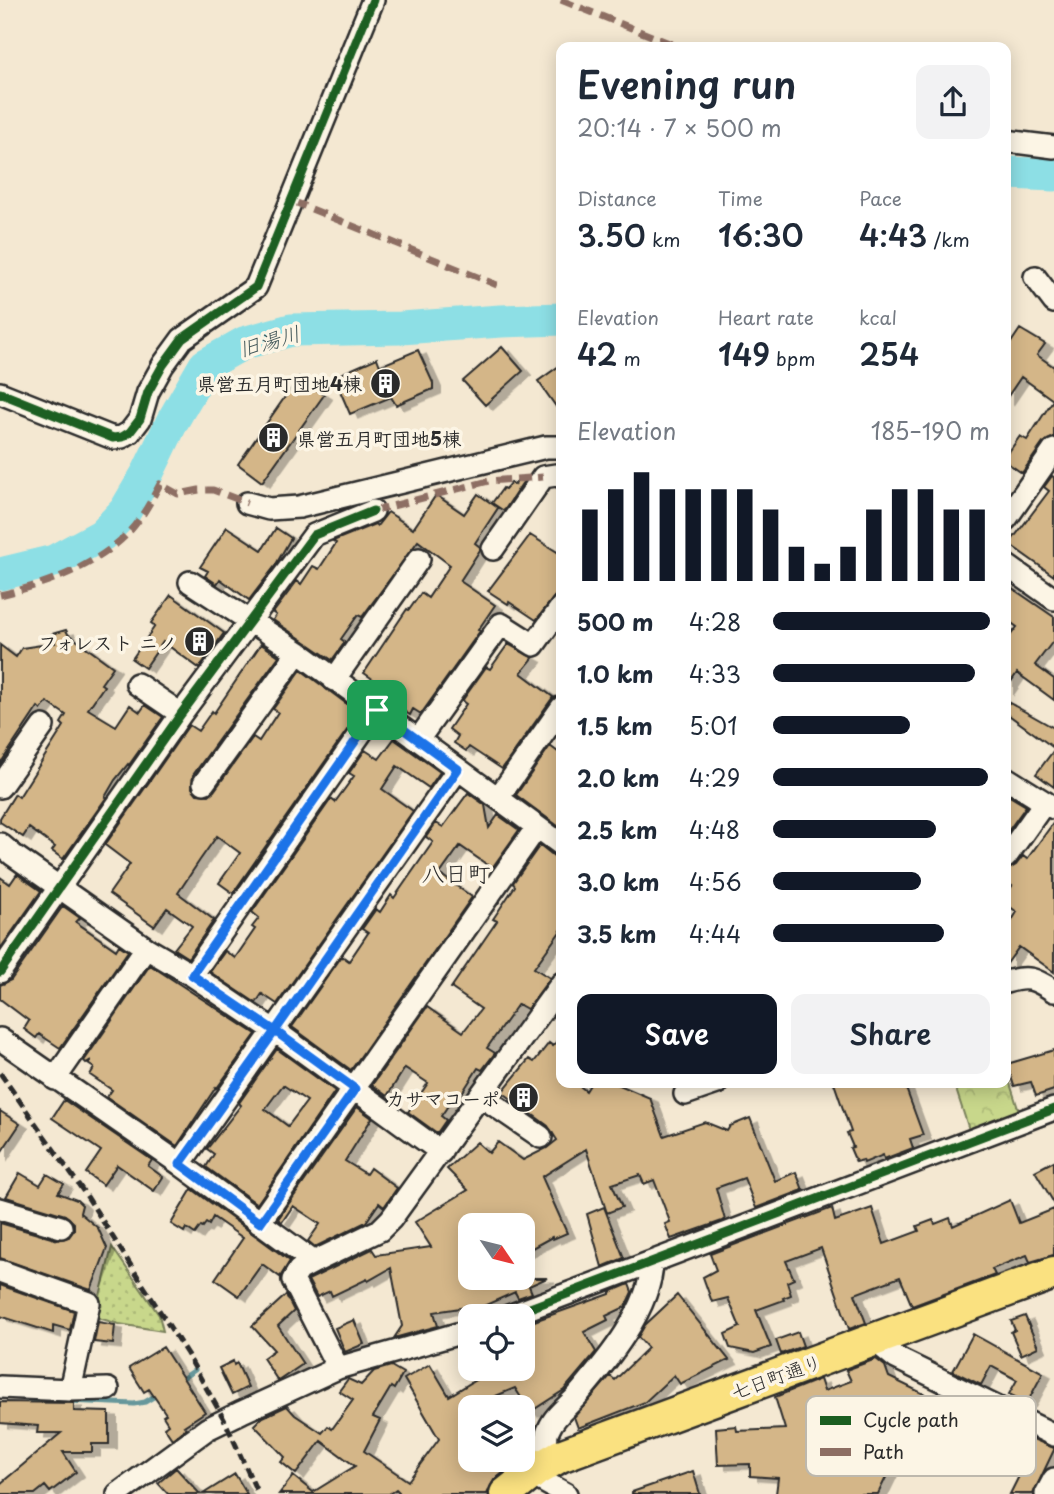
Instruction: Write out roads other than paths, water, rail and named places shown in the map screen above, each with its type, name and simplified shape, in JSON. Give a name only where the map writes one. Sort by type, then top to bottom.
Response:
[{"type":"highway","name":"七日町通り","points":[[506,1494],[540,1467],[1054,1273]]},
{"type":"street","points":[[0,393],[113,438],[130,432],[140,419],[148,392],[182,338],[256,287],[373,0]]},
{"type":"street","points":[[1011,142],[1054,147]]},
{"type":"street","points":[[1035,277],[1054,302]]},
{"type":"street","points":[[247,503],[269,509],[299,507],[546,447],[556,447]]},
{"type":"street","points":[[1011,512],[1054,450]]},
{"type":"street","points":[[493,549],[543,477],[556,475]]},
{"type":"street","points":[[0,972],[181,713],[314,535],[373,512]]},
{"type":"street","points":[[334,680],[419,559]]},
{"type":"street","points":[[1011,569],[1054,599]]},
{"type":"street","points":[[190,582],[298,652],[556,841]]},
{"type":"street","points":[[418,740],[501,624],[534,645],[556,614]]},
{"type":"street","points":[[204,783],[298,652]]},
{"type":"street","points":[[137,684],[181,713]]},
{"type":"street","points":[[192,975],[377,710]]},
{"type":"street","points":[[498,798],[556,716]]},
{"type":"street","points":[[0,787],[43,726]]},
{"type":"street","points":[[180,1164],[458,769]]},
{"type":"street","points":[[1011,781],[1050,805],[1011,852]]},
{"type":"street","points":[[260,1223],[537,827]]},
{"type":"street","points":[[0,844],[146,948],[192,975],[275,1031],[441,1152]]},
{"type":"street","points":[[55,1079],[146,948]]},
{"type":"street","points":[[1011,981],[1023,977],[1032,979],[1054,991]]},
{"type":"street","points":[[338,1368],[293,1280],[299,1270],[380,1230],[391,1219],[556,991]]},
{"type":"street","points":[[0,1039],[180,1164],[314,1262]]},
{"type":"street","points":[[685,1094],[702,1088]]},
{"type":"street","points":[[481,1096],[541,1137]]},
{"type":"street","points":[[535,1306],[1054,1109]]},
{"type":"street","points":[[0,1209],[61,1227]]},
{"type":"street","points":[[566,1494],[540,1467],[548,1447],[548,1429],[597,1371],[630,1324],[646,1292],[652,1262]]},
{"type":"street","points":[[0,1271],[89,1303],[70,1390]]},
{"type":"street","points":[[118,1494],[207,1429],[338,1368],[458,1334]]},
{"type":"street","points":[[875,1341],[896,1358],[974,1396]]},
{"type":"street","points":[[0,1387],[108,1389]]},
{"type":"street","points":[[1036,1426],[1054,1435]]},
{"type":"street","points":[[1046,1494],[1054,1479]]},
{"type":"waterway","name":"旧湯川","points":[[1011,173],[1054,175]]},
{"type":"waterway","name":"旧湯川","points":[[0,574],[54,561],[102,535],[125,511],[205,365],[244,343],[291,330],[401,328],[556,319]]},
{"type":"waterway","points":[[177,1382],[195,1370]]},
{"type":"waterway","points":[[26,1399],[134,1404],[145,1402],[160,1393]]},
{"type":"railway","points":[[0,1073],[88,1198],[187,1354],[225,1421],[258,1494]]},
{"type":"place","name":"県営五月町団地4棟","points":[[385,383]]},
{"type":"place","name":"県営五月町団地5棟","points":[[274,438]]},
{"type":"place","name":"フォレスト ニノ","points":[[200,642]]},
{"type":"place","name":"カサマコーポ","points":[[523,1098]]},
{"type":"district","name":"八日町","points":[[456,872]]}]
